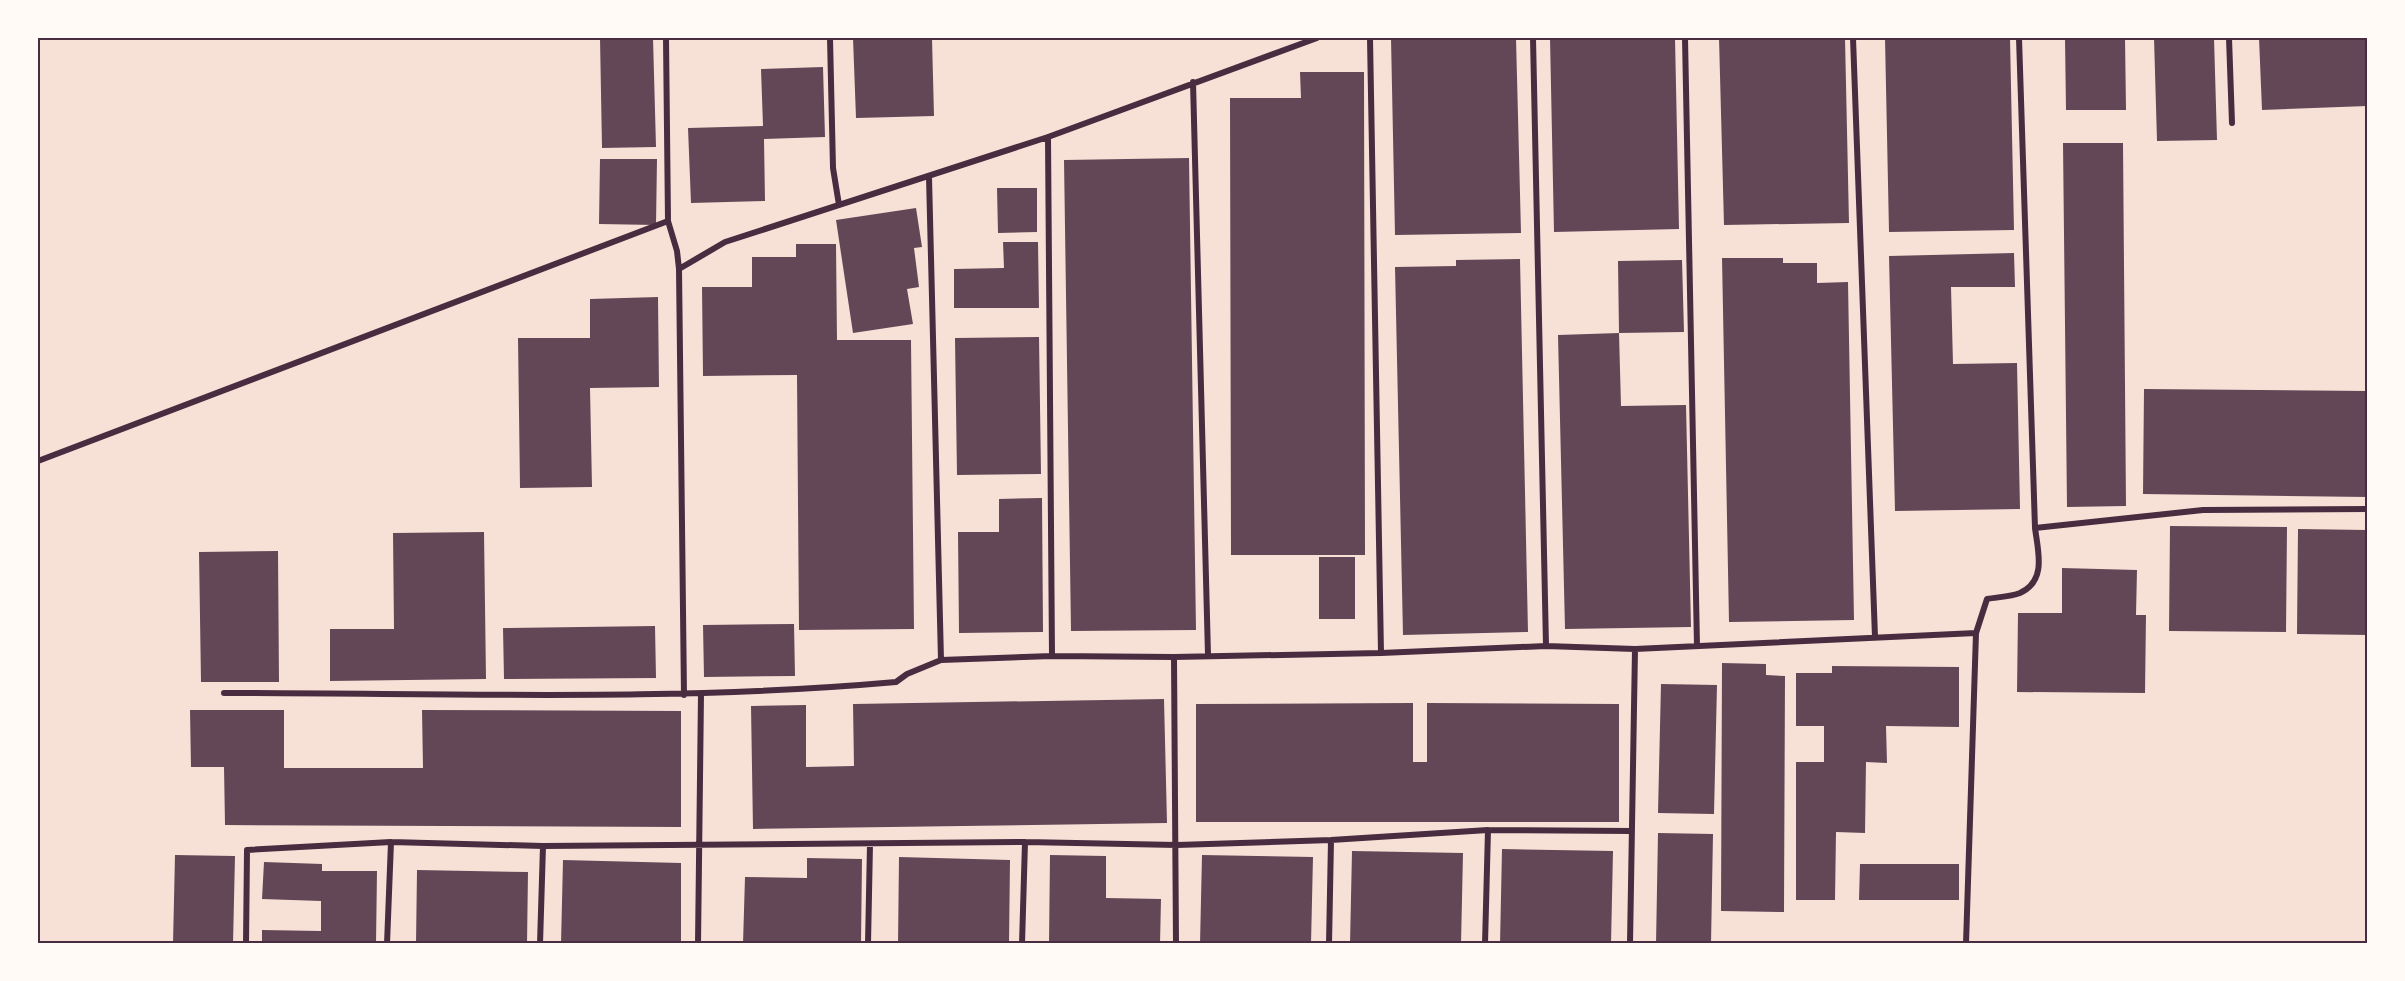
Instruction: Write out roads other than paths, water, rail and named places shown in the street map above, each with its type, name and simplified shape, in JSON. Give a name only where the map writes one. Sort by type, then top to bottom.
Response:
[{"type":"street","points":[[666,38],[668,221],[677,250],[679,269],[684,695]]},
{"type":"street","points":[[830,38],[833,168],[839,202]]},
{"type":"street","points":[[679,269],[725,242],[839,202],[928,177],[1048,137],[1317,38]]},
{"type":"street","points":[[1370,38],[1381,653]]},
{"type":"street","points":[[1533,38],[1546,646]]},
{"type":"street","points":[[1685,38],[1697,646]]},
{"type":"street","points":[[1853,38],[1875,637]]},
{"type":"street","points":[[1966,944],[1976,633],[1987,599],[2021,592],[2033,582],[2040,569],[2035,528],[2019,38]]},
{"type":"street","points":[[2229,38],[2232,123]]},
{"type":"street","points":[[1193,82],[1208,655]]},
{"type":"street","points":[[1048,137],[1052,656]]},
{"type":"street","points":[[928,177],[941,660]]},
{"type":"street","points":[[38,461],[668,221]]},
{"type":"street","points":[[2035,528],[2203,510],[2367,509]]},
{"type":"street","points":[[224,693],[684,695],[790,691],[896,682],[907,674],[941,660],[1052,656],[1174,657],[1381,653],[1546,646],[1635,649],[1976,633]]},
{"type":"street","points":[[1630,944],[1635,649]]},
{"type":"street","points":[[1174,657],[1176,944]]},
{"type":"street","points":[[698,944],[701,694]]},
{"type":"street","points":[[246,944],[247,850],[391,842],[543,846],[1025,842],[1177,845],[1331,840],[1488,830],[1632,831]]},
{"type":"street","points":[[1485,944],[1488,830]]},
{"type":"street","points":[[1329,944],[1331,840]]},
{"type":"street","points":[[387,944],[391,842]]},
{"type":"street","points":[[1022,944],[1025,842]]},
{"type":"street","points":[[868,944],[870,844]]},
{"type":"street","points":[[540,944],[543,846]]}]
